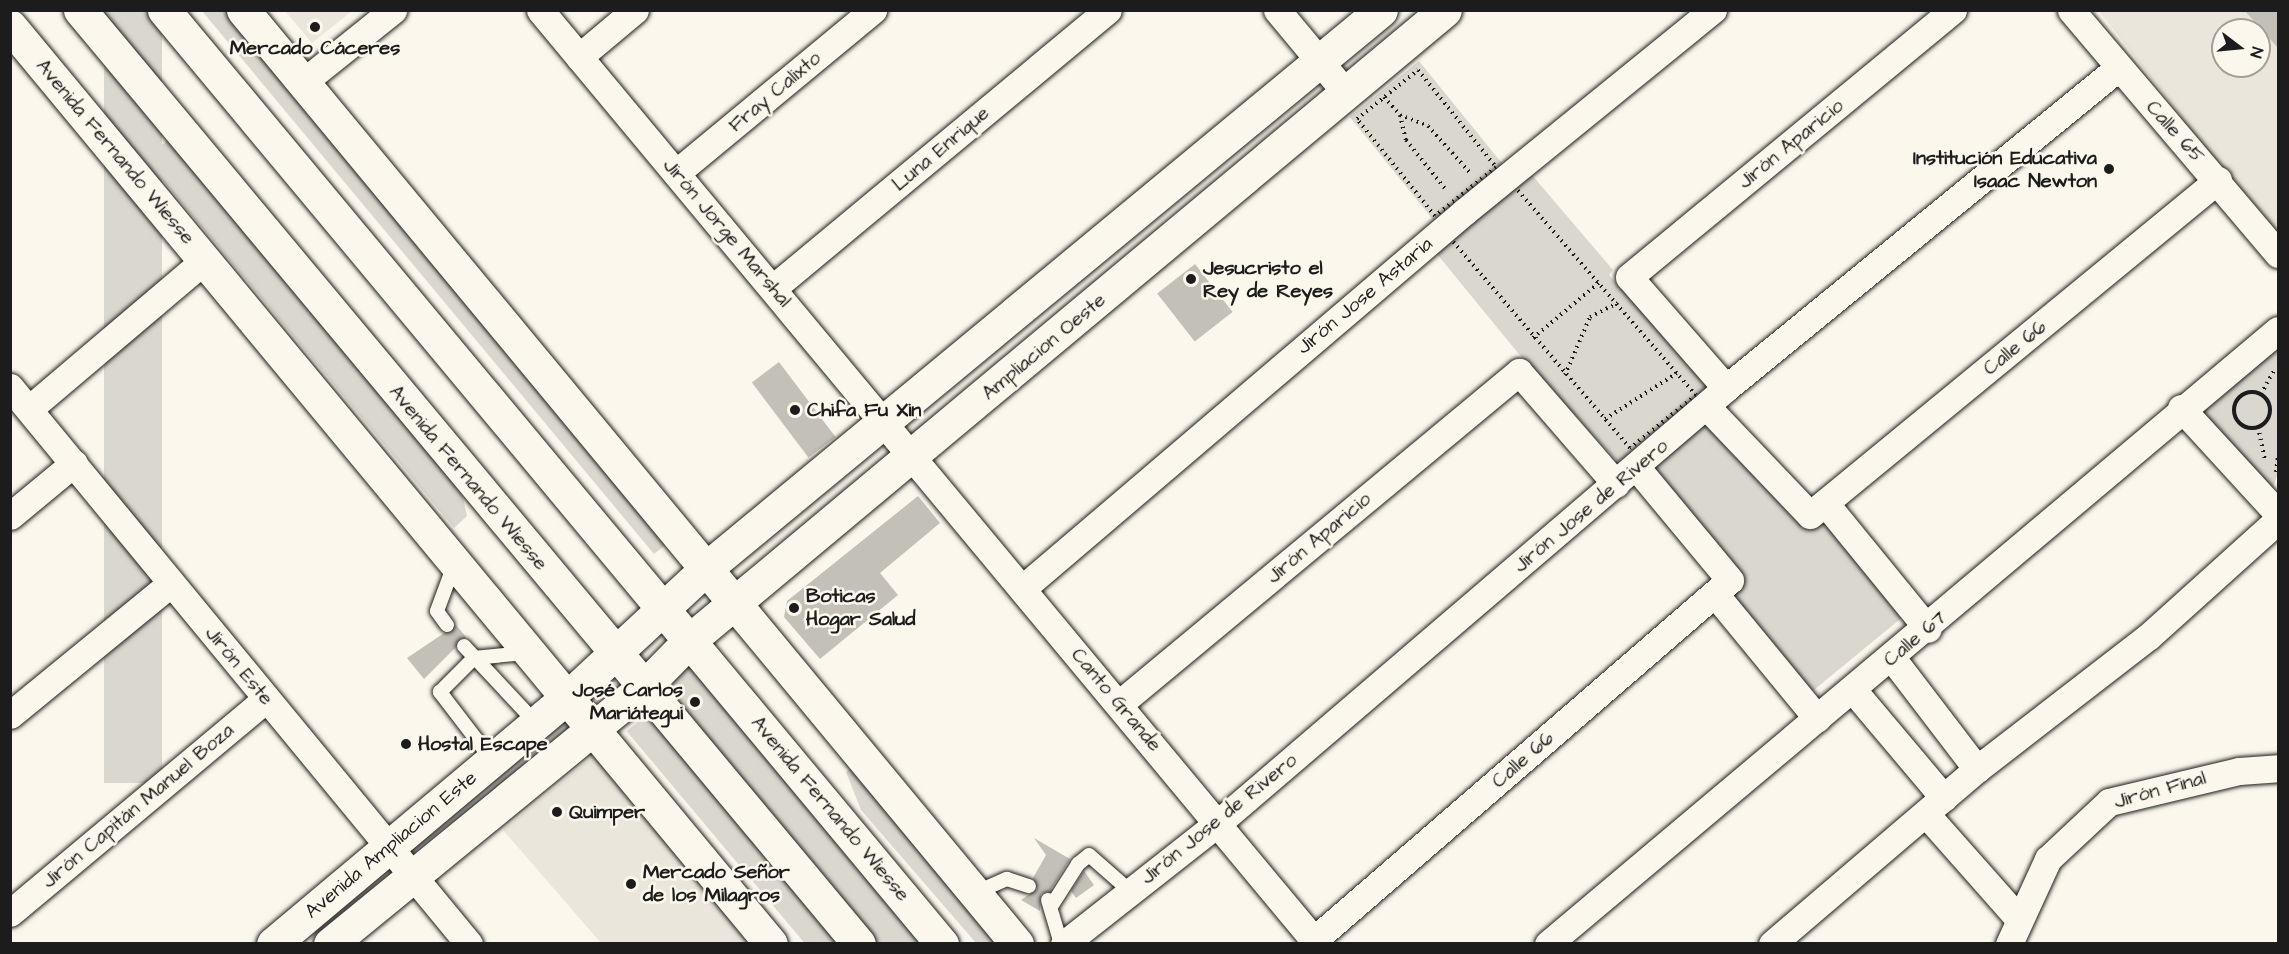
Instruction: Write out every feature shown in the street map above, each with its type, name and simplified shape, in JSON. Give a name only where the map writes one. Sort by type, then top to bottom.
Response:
[{"type":"main road","name":"Avenida Fernando Wiesse","points":[[80,10],[859,944]]},
{"type":"main road","name":"Avenida Fernando Wiesse","points":[[164,10],[942,944]]},
{"type":"main road","points":[[243,10],[709,566],[736,602],[1017,944]]},
{"type":"main road","points":[[617,652],[662,606],[709,566],[886,423],[1381,10]]},
{"type":"main road","name":"Ampliacion Oeste","points":[[644,687],[690,640],[1365,89],[1445,10]]},
{"type":"main road","name":"Avenida Fernando Wiesse","points":[[10,26],[569,696],[771,944]]},
{"type":"main road","name":"Avenida Ampliacion Este","points":[[273,944],[569,696],[617,652]]},
{"type":"main road","name":"Avenida Ampliacion Este","points":[[330,944],[644,687]]},
{"type":"street","points":[[302,83],[393,10]]},
{"type":"street","name":"Jirón Jorge Marshal","points":[[540,10],[915,456]]},
{"type":"street","points":[[579,57],[635,10]]},
{"type":"street","name":"Fray Calixto","points":[[676,173],[873,10]]},
{"type":"street","name":"Luna Enrique","points":[[773,288],[1108,10]]},
{"type":"street","points":[[1277,10],[1319,62],[1365,89]]},
{"type":"street","name":"Jirón Jose Astaria","points":[[1023,588],[1464,212],[1713,10]]},
{"type":"street","name":"Jirón Aparicio","points":[[1726,388],[1629,277],[1953,10]]},
{"type":"street","name":"Calle 65","points":[[2071,10],[2118,68],[2218,180],[2278,254]]},
{"type":"street","name":"Jirón Jose de Rivero","points":[[1062,944],[1218,823],[1628,467],[1707,407],[1726,388],[2118,68]]},
{"type":"street","name":"Calle 66","points":[[1818,510],[2218,180]]},
{"type":"street","points":[[28,409],[205,260]]},
{"type":"street","name":"Calle 67","points":[[1548,944],[1817,718],[1928,629],[2181,408],[2278,330]]},
{"type":"street","name":"Jirón Aparicio","points":[[1119,704],[1519,372],[1628,467]]},
{"type":"street","name":"Jirón Este","points":[[10,387],[469,944]]},
{"type":"street","points":[[1707,407],[1818,510],[1928,629]]},
{"type":"street","points":[[2181,408],[2278,514]]},
{"type":"street","name":"Canto Grande","points":[[915,456],[1316,942]]},
{"type":"street","points":[[10,516],[74,464]]},
{"type":"street","points":[[1628,467],[1723,587],[1817,718]]},
{"type":"street","points":[[1772,944],[1977,769],[2148,637],[2278,520]]},
{"type":"street","points":[[10,715],[171,583]]},
{"type":"street","name":"Calle 66","points":[[1316,942],[1723,587]]},
{"type":"street","points":[[1892,658],[1977,769]]},
{"type":"street","points":[[1852,690],[2019,919]]},
{"type":"street","name":"Jirón Capitán Manuel Boza","points":[[10,913],[266,699]]},
{"type":"street","name":"Jirón Final","points":[[2009,944],[2048,859],[2109,802],[2239,771],[2278,768]]},
{"type":"lane","points":[[447,625],[437,611],[456,560]]},
{"type":"lane","points":[[464,646],[537,723]]},
{"type":"lane","points":[[492,760],[440,692],[474,658],[532,652]]},
{"type":"lane","points":[[1062,944],[1049,902],[1078,864],[1089,855],[1130,891]]},
{"type":"lane","points":[[975,893],[1007,879],[1029,886]]},
{"type":"path","points":[[1418,70],[1496,167],[1435,216],[1357,119],[1365,89],[1418,70]]},
{"type":"path","points":[[1365,89],[1400,115],[1428,126],[1478,182]]},
{"type":"path","points":[[1400,115],[1406,140],[1455,201]]},
{"type":"path","points":[[1450,238],[1604,419],[1628,467]]},
{"type":"path","points":[[1533,338],[1601,281]]},
{"type":"path","points":[[1565,375],[1590,317],[1619,303]]},
{"type":"path","points":[[2261,394],[2278,363]]},
{"type":"path","points":[[1604,419],[1677,373]]},
{"type":"path","points":[[2246,393],[2261,394],[2270,407],[2265,423],[2241,425],[2236,403],[2246,393]]},
{"type":"path","points":[[2275,480],[2278,456]]},
{"type":"shaded area","points":[[104,11],[162,11],[162,783],[104,783]]},
{"type":"shaded area","points":[[202,11],[227,11],[675,537],[654,554]]},
{"type":"shaded area","name":"Mercado Cáceres","points":[[285,11],[352,11],[312,43]]},
{"type":"shaded area","points":[[2099,11],[2278,11],[2278,241]]},
{"type":"shaded area","points":[[1419,61],[1503,164],[1434,220],[1350,117]]},
{"type":"shaded area","points":[[170,138],[460,485],[467,516],[454,528],[145,159]]},
{"type":"shaded area","points":[[1526,168],[1613,270],[1609,275],[1706,383],[1707,388],[1625,460],[1617,461],[1518,353],[1432,248]]},
{"type":"shaded area","points":[[2278,339],[2278,473],[2272,490],[2192,408]]},
{"type":"shaded area","points":[[1709,417],[1824,515],[1904,616],[1809,694],[1726,593],[1651,465]]},
{"type":"shaded area","points":[[690,648],[930,944],[874,944],[657,675]]},
{"type":"shaded area","points":[[652,710],[847,942],[805,944],[627,731]]},
{"type":"shaded area","points":[[561,714],[574,731],[410,854],[397,837]]},
{"type":"shaded area","name":"Mercado Señor de los Milagros","points":[[600,750],[751,944],[601,943],[503,830]]},
{"type":"shaded area","points":[[856,764],[1009,943],[976,943],[861,810],[846,772]]},
{"type":"building","points":[[2244,10],[2278,10],[2278,48],[2271,40],[2271,18],[2251,18]]},
{"type":"building","points":[[1195,264],[1233,312],[1195,342],[1157,294]]},
{"type":"building","name":"Chifa Fu Xin","points":[[779,362],[836,437],[808,458],[752,382]]},
{"type":"building","points":[[918,496],[940,523],[880,573],[898,595],[820,659],[784,617],[787,601]]},
{"type":"building","points":[[456,625],[466,637],[424,679],[407,658]]},
{"type":"building","points":[[1034,838],[1070,859],[1050,891],[1041,894],[1040,911],[1021,900],[1037,889],[1033,878],[1046,855]]},
{"type":"building","points":[[1084,871],[1094,885],[1076,898],[1071,891]]},
{"type":"place","name":"Mercado Cáceres","points":[[315,27]]},
{"type":"place","name":"Institución Educativa Isaac Newton","points":[[2109,169]]},
{"type":"place","name":"Jesucristo el Rey de Reyes","points":[[1191,279]]},
{"type":"place","name":"Chifa Fu Xin","points":[[795,410]]},
{"type":"place","name":"Boticas Hogar Salud","points":[[794,608]]},
{"type":"place","name":"José Carlos Mariátegui","points":[[695,702]]},
{"type":"place","name":"Hostal Escape","points":[[406,744]]},
{"type":"place","name":"Quimper","points":[[557,812]]},
{"type":"place","name":"Mercado Señor de los Milagros","points":[[631,884]]}]
